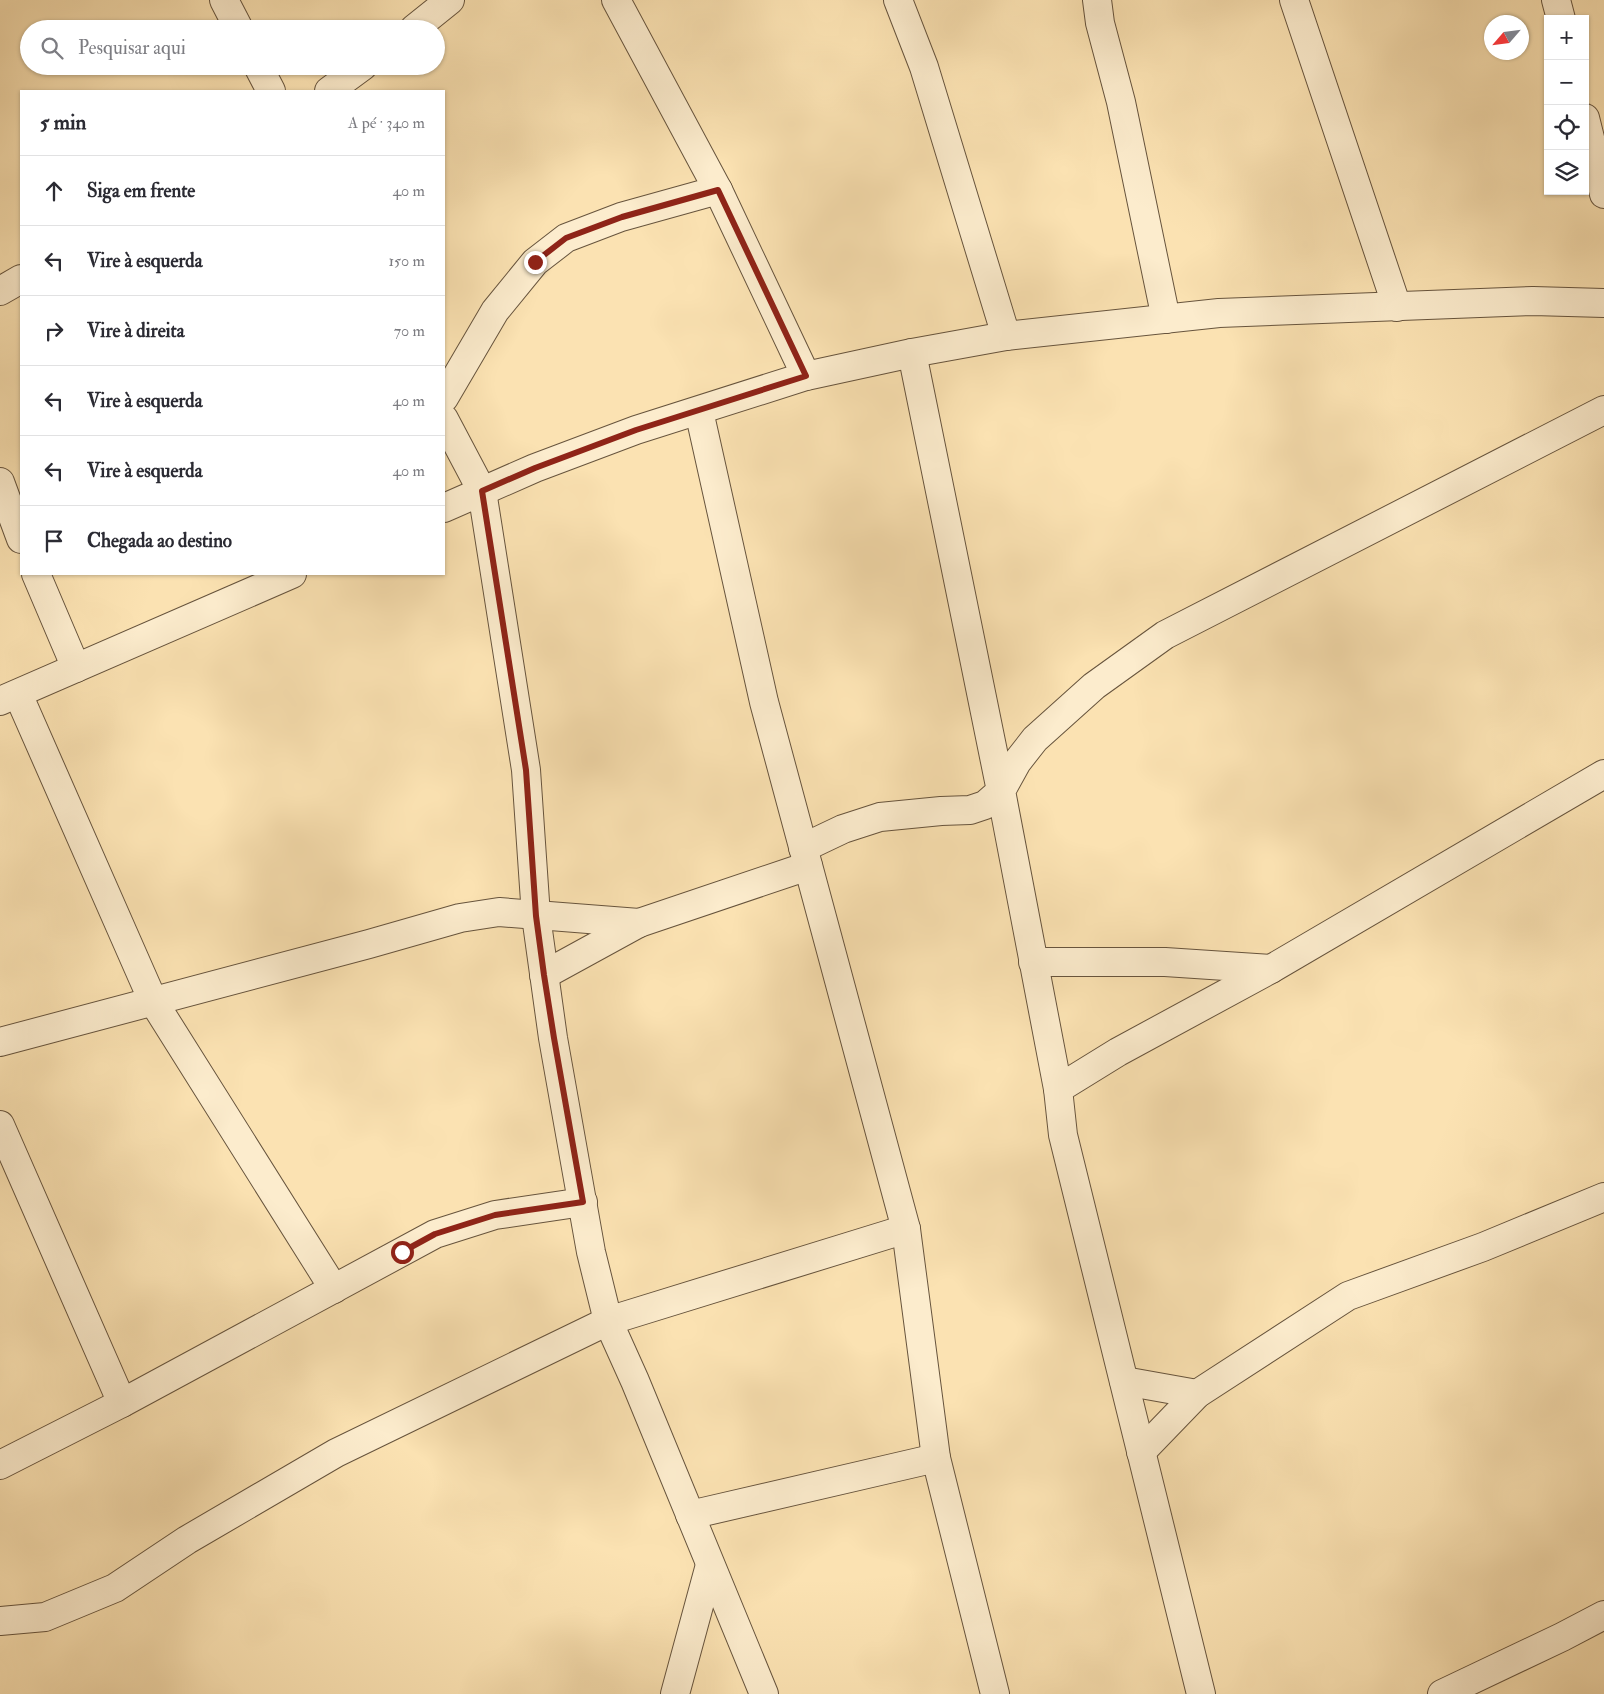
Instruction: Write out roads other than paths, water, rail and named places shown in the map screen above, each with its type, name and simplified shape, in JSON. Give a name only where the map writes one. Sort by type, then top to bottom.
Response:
[{"type":"street","points":[[224,0],[234,20]]},
{"type":"street","points":[[425,20],[450,0]]},
{"type":"street","points":[[616,0],[718,190],[806,376]]},
{"type":"street","points":[[898,0],[924,68],[1006,336]]},
{"type":"street","points":[[1097,0],[1100,23],[1121,102],[1166,319]]},
{"type":"street","points":[[1294,0],[1397,308]]},
{"type":"street","points":[[1556,0],[1560,15]]},
{"type":"street","points":[[263,75],[271,90]]},
{"type":"street","points":[[330,90],[351,75]]},
{"type":"street","points":[[1589,134],[1604,194]]},
{"type":"street","points":[[445,396],[495,311],[535,262],[566,238],[622,217],[718,190]]},
{"type":"street","points":[[0,291],[20,280]]},
{"type":"street","points":[[445,508],[535,468],[636,430],[806,376],[912,353],[1006,336],[1219,313],[1397,308],[1533,301],[1604,303]]},
{"type":"street","points":[[912,353],[1058,1089],[1063,1135],[1201,1694]]},
{"type":"street","points":[[544,975],[639,923],[806,857],[843,829],[880,817],[970,810],[985,805],[1000,791],[1017,762],[1035,738],[1094,686],[1165,635],[1604,410]]},
{"type":"street","points":[[700,411],[764,702],[906,1229],[936,1458],[995,1694]]},
{"type":"street","points":[[445,421],[482,491],[526,770],[536,916],[555,1048],[591,1252],[608,1321],[635,1381],[764,1694]]},
{"type":"street","points":[[0,482],[20,536]]},
{"type":"street","points":[[36,575],[76,668]]},
{"type":"street","points":[[290,575],[9,698],[153,1001],[334,1289]]},
{"type":"street","points":[[1058,1089],[1118,1052],[1271,969],[1604,774]]},
{"type":"street","points":[[0,1042],[460,918],[499,912],[639,923]]},
{"type":"street","points":[[1033,962],[1165,962],[1271,969]]},
{"type":"street","points":[[0,1125],[122,1403]]},
{"type":"street","points":[[1141,1452],[1197,1394],[1348,1296],[1483,1247],[1604,1197]]},
{"type":"street","points":[[0,1465],[122,1403],[435,1234],[495,1215],[583,1202]]},
{"type":"street","points":[[0,1621],[45,1617],[115,1588],[187,1540],[336,1453],[608,1321],[906,1229]]},
{"type":"street","points":[[1124,1381],[1197,1394]]},
{"type":"street","points":[[690,1515],[936,1458]]},
{"type":"street","points":[[675,1694],[710,1566]]},
{"type":"street","points":[[1442,1694],[1604,1615]]}]
